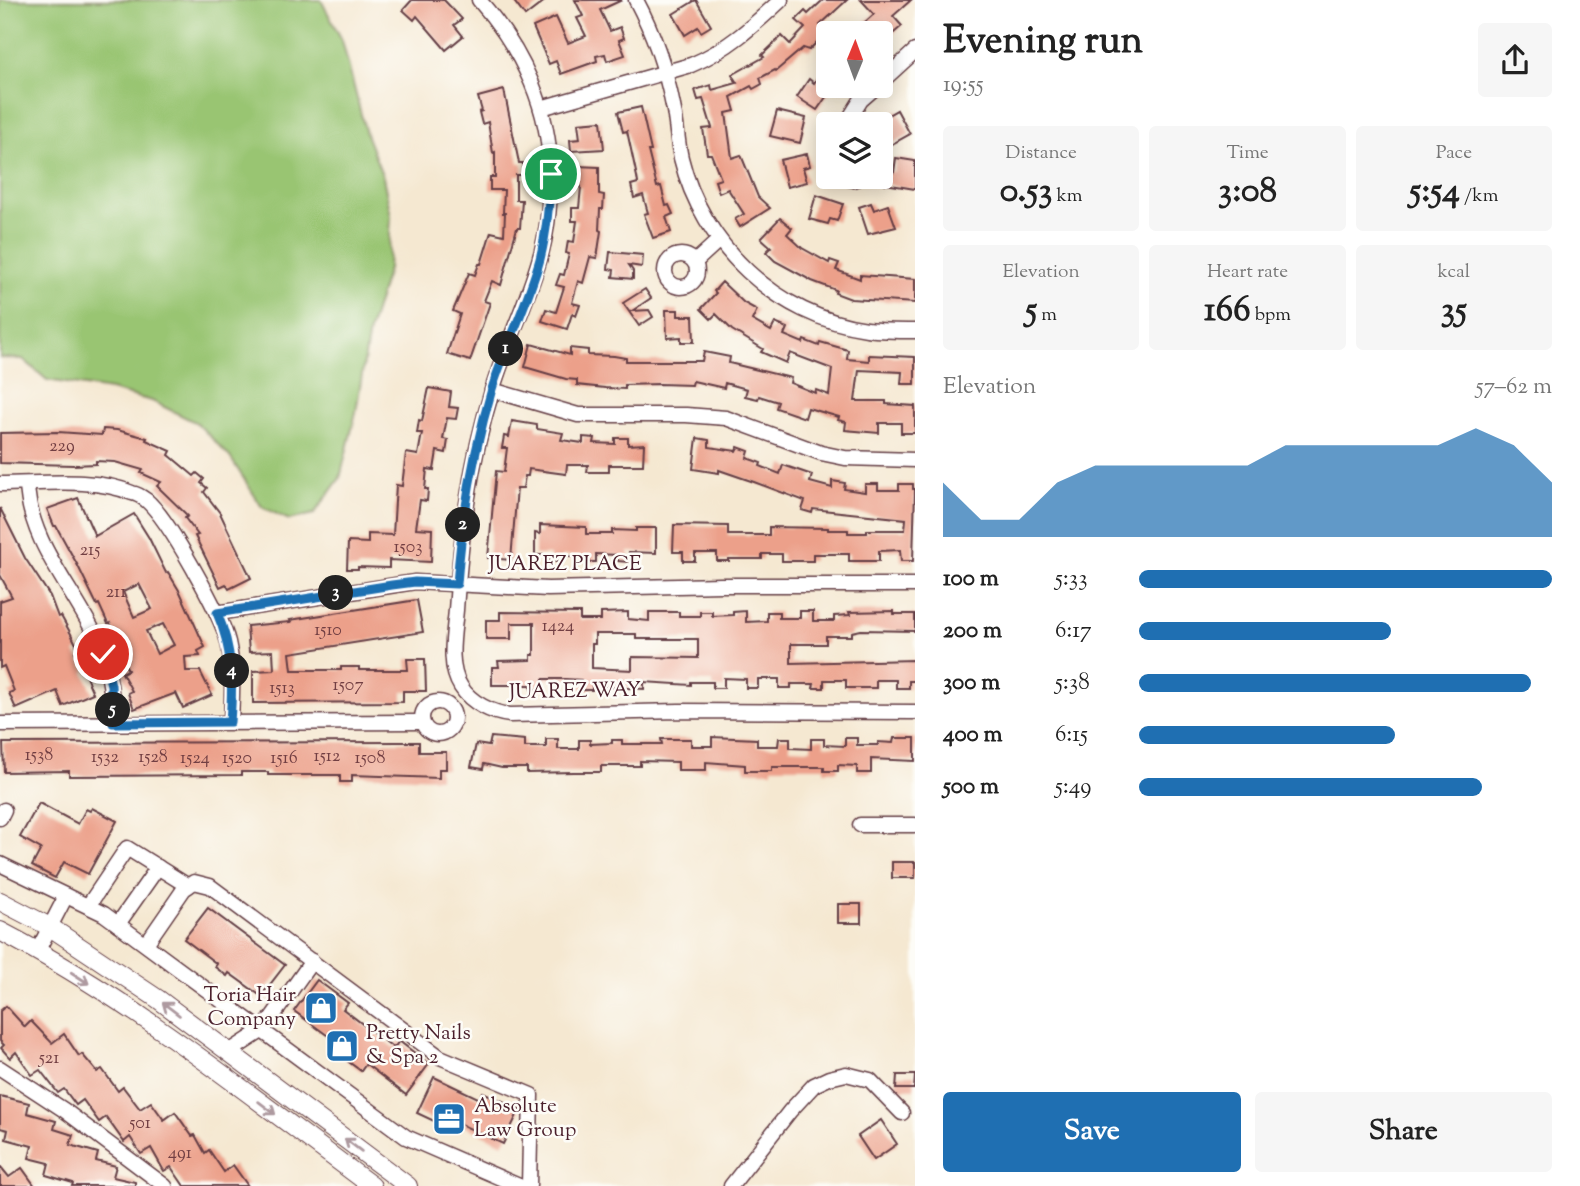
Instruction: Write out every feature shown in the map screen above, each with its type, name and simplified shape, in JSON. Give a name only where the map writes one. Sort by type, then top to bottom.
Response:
[{"type":"main road","points":[[0,901],[50,927],[158,999],[408,1186]]},
{"type":"main road","points":[[0,931],[38,950],[193,1053],[372,1186]]},
{"type":"street","name":"JUAREZ WAY","points":[[479,0],[496,19],[518,52],[541,108],[551,174],[540,260],[492,390],[468,492],[457,584],[453,668],[460,687],[477,702],[498,713],[915,712]]},
{"type":"street","points":[[636,0],[650,28],[664,73],[687,178],[697,204],[728,253],[763,284],[790,302],[821,317],[867,329],[915,331]]},
{"type":"street","points":[[541,108],[664,73],[715,55],[733,43],[781,0]]},
{"type":"street","points":[[893,71],[915,51]]},
{"type":"street","points":[[695,262],[719,240]]},
{"type":"street","points":[[492,390],[578,415],[686,415],[726,418],[821,453],[845,458],[915,460]]},
{"type":"street","points":[[0,484],[100,485],[120,488],[146,499],[169,528],[217,613],[232,664],[230,722]]},
{"type":"street","points":[[27,484],[29,508],[40,538],[103,654],[111,685],[113,723]]},
{"type":"street","name":"JUAREZ PLACE","points":[[217,613],[415,582],[548,589],[721,585],[915,585]]},
{"type":"street","points":[[0,724],[422,722]]},
{"type":"street","points":[[860,825],[915,825]]},
{"type":"street","points":[[88,906],[127,848],[188,886]]},
{"type":"street","points":[[0,864],[88,906],[118,924],[406,1137],[519,1186]]},
{"type":"street","points":[[118,924],[158,867]]},
{"type":"street","points":[[146,944],[184,888],[194,883],[210,886],[440,1057],[530,1095],[529,1186]]},
{"type":"street","points":[[38,950],[66,895]]},
{"type":"street","points":[[229,1052],[263,1030],[312,961]]},
{"type":"street","points":[[0,1068],[166,1186]]},
{"type":"street","points":[[731,1186],[790,1111],[814,1085],[830,1078],[846,1074],[870,1080],[902,1114]]},
{"type":"green space","points":[[0,0],[321,0],[342,40],[366,134],[383,177],[391,216],[388,269],[369,331],[356,412],[340,478],[314,514],[289,520],[262,507],[230,457],[197,423],[152,401],[110,390],[47,380],[23,359],[0,358]]},
{"type":"building","points":[[412,0],[444,0],[462,19],[454,25],[463,36],[446,50],[417,16],[414,20],[403,10]]},
{"type":"building","points":[[513,0],[546,0],[525,16]]},
{"type":"building","points":[[575,0],[622,0],[600,10],[610,31],[620,27],[624,38],[619,40],[625,55],[607,61],[605,54],[596,56],[597,61],[561,74],[556,61],[549,64],[533,27],[556,17],[568,43],[586,36],[577,18],[583,16]]},
{"type":"building","points":[[696,0],[711,26],[701,32],[698,27],[685,35],[673,14]]},
{"type":"building","points":[[823,0],[847,0],[824,21],[816,21],[816,43],[809,50],[803,48],[776,71],[760,78],[762,84],[753,89],[751,86],[731,97],[735,111],[726,113],[732,158],[741,155],[758,197],[770,208],[740,227],[735,219],[744,214],[728,189],[719,193],[715,181],[721,179],[711,154],[707,154],[703,129],[712,128],[703,99],[698,100],[695,90],[711,85],[712,90],[737,83],[732,75],[764,57],[762,55],[782,36],[790,44],[805,28],[796,20],[805,11],[808,14]]},
{"type":"building","points":[[861,0],[911,0],[893,16],[902,26],[893,34],[893,21],[866,21],[874,14]]},
{"type":"building","points":[[809,79],[814,83],[816,80],[816,98],[825,98],[817,110],[797,97]]},
{"type":"building","points":[[504,90],[519,163],[523,163],[522,175],[516,175],[516,200],[522,200],[520,228],[517,228],[501,285],[492,281],[484,301],[490,303],[470,361],[447,354],[460,314],[453,311],[469,273],[475,275],[481,264],[491,232],[504,235],[505,213],[504,190],[490,190],[490,177],[495,177],[495,152],[493,153],[488,122],[482,124],[478,97]]},
{"type":"building","points":[[641,107],[657,187],[661,186],[666,206],[669,205],[673,214],[666,217],[671,232],[653,238],[644,214],[648,213],[643,195],[634,198],[631,185],[638,183],[637,177],[627,131],[623,132],[618,112]]},
{"type":"building","points":[[897,110],[910,134],[893,144],[893,112]]},
{"type":"building","points":[[777,111],[806,118],[800,143],[770,136]]},
{"type":"building","points":[[601,121],[604,149],[571,151],[570,140],[580,139],[578,123]]},
{"type":"building","points":[[807,154],[810,166],[803,168],[807,182],[787,187],[780,160]]},
{"type":"building","points":[[896,158],[915,161],[915,189],[893,185]]},
{"type":"building","points":[[576,166],[599,167],[599,194],[604,195],[603,209],[600,209],[601,231],[597,258],[590,257],[583,283],[578,281],[572,303],[580,305],[576,316],[572,314],[567,329],[542,321],[546,309],[556,312],[564,287],[556,285],[560,274],[564,275],[569,254],[566,253],[568,241],[574,242],[577,221],[572,221],[572,208],[579,208],[581,187],[576,187]]},
{"type":"building","points":[[816,195],[843,204],[837,221],[830,219],[828,224],[809,219]]},
{"type":"building","points":[[871,203],[874,210],[888,205],[896,227],[868,234],[859,207]]},
{"type":"building","points":[[780,218],[792,228],[787,234],[802,248],[829,263],[830,260],[839,263],[836,270],[860,279],[860,275],[915,279],[915,303],[851,299],[775,261],[766,252],[771,247],[761,238]]},
{"type":"building","points":[[610,252],[643,255],[642,267],[629,265],[633,271],[633,279],[613,277],[614,270],[608,269]]},
{"type":"building","points":[[722,282],[744,303],[757,310],[752,320],[771,331],[775,323],[787,328],[784,335],[803,343],[804,340],[819,346],[820,342],[848,350],[847,359],[869,361],[869,355],[915,357],[915,384],[901,384],[902,372],[859,370],[855,401],[886,401],[886,404],[915,406],[915,433],[901,433],[901,423],[879,423],[879,433],[845,430],[846,422],[838,420],[839,417],[808,408],[805,418],[776,408],[778,402],[759,396],[758,399],[745,396],[747,389],[725,383],[724,388],[693,381],[692,385],[625,385],[625,389],[605,388],[577,385],[577,380],[525,367],[531,344],[570,355],[570,348],[588,350],[588,355],[614,356],[626,358],[626,361],[702,361],[704,352],[730,357],[729,363],[791,378],[790,383],[815,393],[816,390],[829,395],[832,369],[790,353],[786,363],[761,352],[763,349],[732,330],[716,314],[711,319],[701,309]]},
{"type":"building","points":[[645,289],[651,298],[632,311],[649,310],[653,317],[639,326],[623,303]]},
{"type":"building","points":[[666,310],[678,310],[678,316],[693,316],[694,342],[681,342],[681,337],[667,338]]},
{"type":"building","points":[[429,388],[451,392],[449,407],[458,408],[456,419],[447,418],[443,439],[448,440],[446,453],[437,451],[434,470],[427,469],[427,501],[420,500],[416,528],[432,529],[431,562],[389,560],[389,568],[347,569],[348,542],[368,543],[368,534],[393,535],[396,485],[402,486],[406,453],[418,455],[422,433],[417,433],[419,420],[422,421]]},
{"type":"building","points":[[512,421],[563,433],[561,440],[583,443],[583,437],[595,438],[594,443],[615,444],[615,438],[628,438],[628,445],[644,444],[643,465],[609,465],[609,472],[587,472],[588,465],[567,465],[566,474],[529,469],[523,488],[517,488],[511,560],[488,558],[496,471],[504,472],[507,448],[502,448],[504,436],[509,437]]},
{"type":"building","points":[[103,429],[147,438],[146,440],[171,451],[169,455],[194,476],[197,473],[204,479],[201,483],[207,488],[204,492],[220,513],[251,578],[229,589],[226,584],[220,587],[195,536],[198,535],[185,518],[188,516],[157,486],[161,482],[141,473],[143,470],[115,462],[96,461],[96,464],[73,465],[0,463],[0,433],[58,432],[102,435]]},
{"type":"building","points":[[697,438],[709,440],[709,447],[736,451],[738,447],[749,451],[747,458],[761,463],[760,466],[780,474],[783,465],[812,475],[810,482],[832,488],[832,481],[845,483],[844,489],[865,492],[865,484],[878,484],[878,490],[899,490],[899,484],[913,484],[913,561],[901,561],[900,550],[879,551],[879,561],[849,561],[849,554],[813,554],[813,561],[782,561],[782,554],[762,554],[762,559],[717,561],[717,553],[695,553],[695,561],[683,561],[683,552],[673,552],[674,525],[728,526],[728,535],[769,535],[769,527],[828,528],[848,530],[848,533],[905,530],[906,519],[813,509],[812,513],[802,510],[805,501],[754,482],[719,470],[719,473],[693,469]]},
{"type":"building","points":[[78,498],[95,536],[134,514],[166,573],[168,572],[180,592],[205,647],[198,651],[200,656],[185,657],[186,671],[200,671],[212,695],[183,708],[176,693],[134,709],[128,693],[132,691],[122,673],[128,670],[118,649],[121,648],[47,509]],"holes":[[[139,584],[152,609],[134,617],[123,592]],[[163,624],[174,645],[157,654],[146,631]]]},
{"type":"building","points":[[0,508],[25,558],[50,596],[58,617],[61,616],[71,634],[79,650],[75,652],[86,671],[84,672],[93,693],[63,706],[57,691],[16,709],[9,693],[14,691],[4,666],[0,668],[0,601],[12,597],[0,575]]},
{"type":"building","points":[[540,525],[586,527],[586,534],[612,534],[612,530],[656,528],[656,553],[629,552],[628,562],[618,561],[618,555],[596,554],[596,562],[582,562],[582,556],[562,556],[562,561],[550,561],[550,555],[535,555],[535,533],[540,534]]},
{"type":"building","points":[[417,600],[423,632],[290,653],[292,670],[341,670],[341,667],[359,667],[359,670],[408,670],[407,659],[425,659],[426,691],[403,691],[403,702],[253,703],[253,671],[274,670],[273,651],[249,652],[247,626],[291,622],[290,620]]},
{"type":"building","points":[[746,611],[746,622],[767,621],[767,612],[779,612],[779,618],[800,618],[800,611],[813,611],[813,621],[834,621],[834,616],[850,615],[849,612],[894,611],[894,614],[915,614],[915,631],[861,630],[852,632],[852,636],[826,636],[826,644],[791,644],[791,663],[915,660],[915,681],[909,681],[909,688],[896,688],[896,680],[876,680],[876,688],[846,688],[846,680],[824,680],[824,688],[813,688],[814,684],[791,684],[791,688],[779,688],[779,679],[758,679],[758,688],[746,688],[746,679],[724,678],[724,688],[713,688],[713,682],[691,682],[691,685],[644,682],[644,689],[592,686],[592,690],[581,690],[581,680],[564,679],[543,679],[543,689],[531,689],[531,685],[492,685],[492,667],[499,667],[498,661],[531,660],[531,655],[534,655],[534,623],[511,623],[511,639],[486,639],[486,620],[500,620],[500,612],[580,613],[580,620],[601,620],[601,613],[628,612],[628,619],[649,621],[649,612],[679,612],[679,616],[700,616],[700,612],[712,612],[712,616],[733,615],[733,612]],"holes":[[[595,634],[636,634],[636,639],[698,639],[698,658],[632,657],[632,670],[592,668],[592,644],[595,644]]]},
{"type":"building","points":[[491,737],[525,740],[525,747],[546,747],[546,739],[558,739],[558,749],[579,749],[579,740],[590,740],[590,744],[622,740],[622,744],[662,744],[661,739],[691,739],[691,746],[712,746],[712,737],[757,739],[757,746],[778,746],[779,738],[790,738],[790,748],[811,749],[811,739],[824,739],[824,745],[845,746],[845,738],[857,738],[857,745],[878,745],[878,742],[893,743],[894,738],[915,738],[915,761],[871,759],[871,773],[857,773],[857,766],[838,765],[838,771],[824,771],[824,767],[772,767],[772,771],[745,771],[745,765],[706,762],[706,770],[678,770],[678,762],[640,761],[640,766],[601,766],[601,772],[527,773],[527,768],[502,768],[484,764],[483,769],[471,767],[476,744],[489,746]]},
{"type":"building","points":[[419,742],[419,752],[446,752],[446,769],[439,769],[439,778],[352,775],[352,782],[340,782],[340,775],[268,775],[268,772],[241,772],[241,775],[69,776],[69,771],[4,772],[3,743]]},
{"type":"building","points":[[39,803],[78,824],[86,809],[90,811],[92,808],[117,821],[88,874],[64,862],[55,878],[32,866],[41,849],[20,837]]},
{"type":"building","points":[[892,862],[915,862],[915,878],[892,878]]},
{"type":"building","points":[[838,904],[861,904],[861,923],[838,923]]},
{"type":"building","points":[[208,908],[285,965],[261,996],[229,973],[227,976],[215,967],[217,964],[184,939]]},
{"type":"building","points":[[317,980],[348,1003],[343,1009],[394,1048],[399,1041],[429,1064],[406,1095],[366,1064],[361,1071],[330,1048],[335,1041],[294,1011]]},
{"type":"building","points":[[6,1006],[25,1027],[31,1021],[52,1043],[64,1034],[79,1056],[82,1054],[97,1072],[102,1069],[118,1091],[123,1087],[140,1109],[151,1102],[164,1120],[175,1112],[192,1136],[195,1135],[205,1153],[209,1150],[224,1172],[233,1165],[248,1186],[184,1186],[171,1167],[164,1171],[151,1148],[141,1154],[130,1137],[124,1142],[106,1117],[99,1122],[83,1100],[76,1105],[64,1089],[58,1093],[40,1070],[32,1075],[16,1052],[10,1058],[1,1048],[4,1045],[0,1041],[0,1011]]},
{"type":"building","points":[[897,1075],[915,1075],[914,1089],[896,1089]]},
{"type":"building","points":[[434,1077],[480,1099],[483,1092],[520,1109],[503,1144],[456,1122],[453,1130],[417,1113]]},
{"type":"building","points":[[0,1096],[29,1103],[27,1113],[56,1121],[54,1129],[73,1135],[70,1145],[98,1153],[96,1161],[116,1166],[113,1177],[135,1182],[135,1186],[72,1186],[73,1183],[46,1175],[49,1163],[29,1158],[32,1146],[6,1139],[8,1130],[0,1128]]},
{"type":"building","points":[[881,1120],[897,1144],[874,1160],[858,1136]]},
{"type":"building","points":[[0,1166],[9,1177],[22,1168],[35,1186],[0,1186]]},
{"type":"place","name":"Toria Hair Company","points":[[321,1008]]},
{"type":"place","name":"Pretty Nails & Spa 2","points":[[342,1046]]},
{"type":"place","name":"Absolute Law Group","points":[[449,1119]]},
{"type":"route","points":[[103,654],[111,685],[113,723],[230,722],[232,664],[224,629],[217,613],[415,582],[457,584],[468,492],[477,445],[509,340],[540,260],[551,174]]}]
